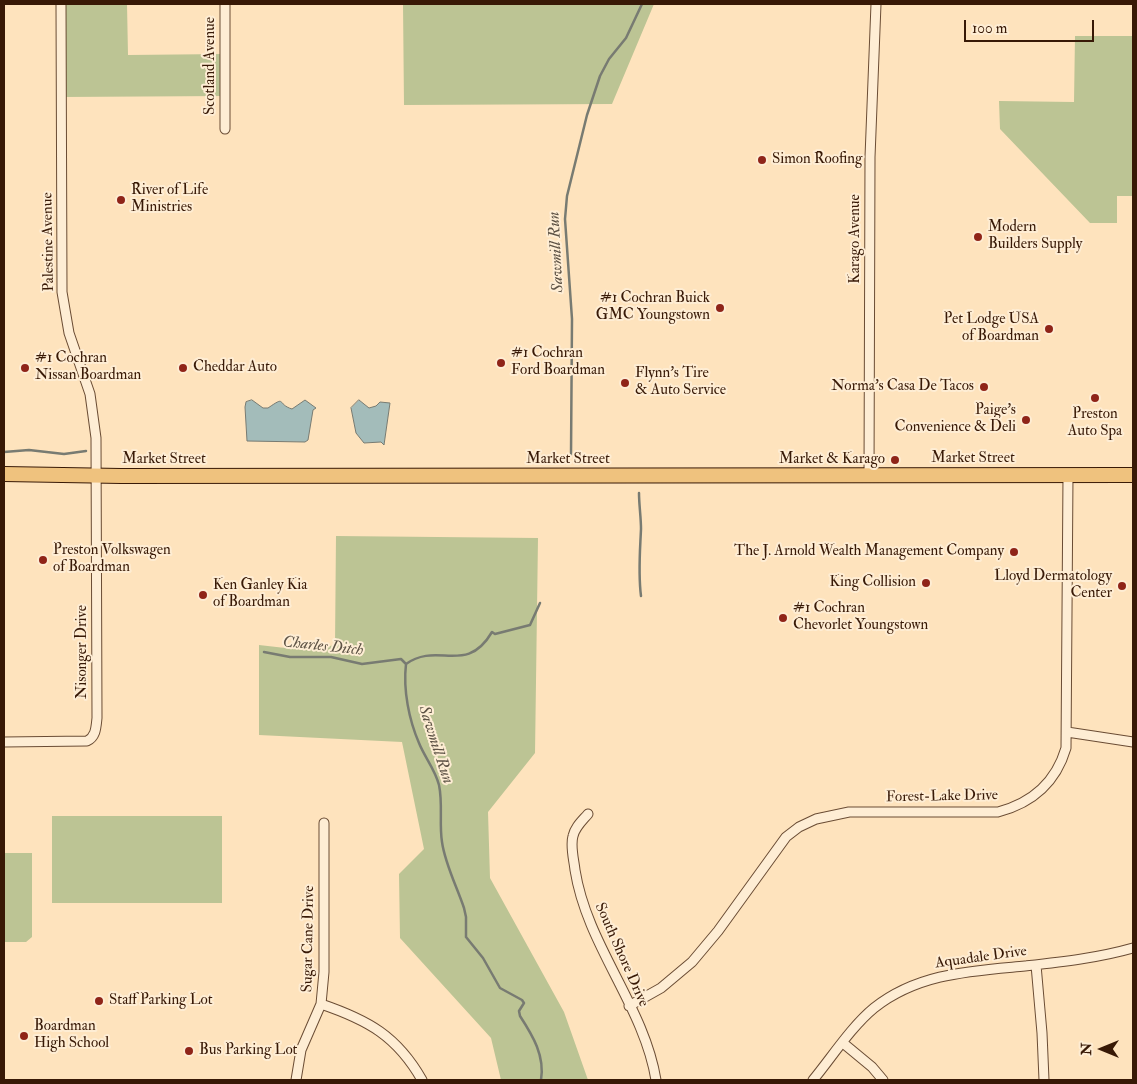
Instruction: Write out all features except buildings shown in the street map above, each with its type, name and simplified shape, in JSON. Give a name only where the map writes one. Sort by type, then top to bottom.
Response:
[{"type":"main road","name":"Market Street","points":[[4,474],[1133,476]]},
{"type":"street","name":"Palestine Avenue","points":[[61,4],[62,292],[69,333],[92,406],[96,438],[96,475]]},
{"type":"street","name":"Scotland Avenue","points":[[225,4],[225,129]]},
{"type":"street","name":"Karago Avenue","points":[[869,476],[870,156],[876,4]]},
{"type":"street","name":"Nisonger Drive","points":[[4,742],[79,743],[92,739],[95,732],[98,718],[96,475]]},
{"type":"street","name":"Forest-Lake Drive","points":[[629,1006],[661,988],[692,962],[718,931],[782,841],[799,827],[826,815],[849,812],[987,812],[1011,808],[1033,798],[1056,771],[1066,748],[1068,476]]},
{"type":"street","points":[[1066,732],[1133,742]]},
{"type":"street","name":"South Shore Drive","points":[[588,814],[576,827],[573,836],[573,857],[577,884],[590,926],[649,1049],[656,1080]]},
{"type":"street","name":"Sugar Cane Drive","points":[[296,1080],[301,1050],[321,1004],[324,972],[324,824]]},
{"type":"street","name":"Aquadale Drive","points":[[813,1080],[873,1009],[911,986],[947,975],[1093,958],[1133,948]]},
{"type":"street","points":[[1036,965],[1044,1080]]},
{"type":"street","points":[[321,1004],[352,1014],[377,1028],[404,1053],[422,1080]]},
{"type":"street","points":[[843,1044],[872,1067],[883,1080]]},
{"type":"green space","points":[[61,4],[127,4],[128,55],[225,54],[225,96],[61,97]]},
{"type":"green space","points":[[403,4],[654,4],[612,104],[404,105]]},
{"type":"green space","points":[[1075,36],[1133,36],[1133,196],[1117,196],[1117,223],[1090,223],[1000,129],[999,101],[1074,102]]},
{"type":"green space","points":[[336,536],[538,538],[535,753],[488,812],[490,878],[564,1012],[588,1080],[501,1080],[491,1038],[400,938],[399,874],[424,849],[402,742],[259,735],[259,645],[307,648],[335,645]]},
{"type":"green space","points":[[52,816],[222,816],[222,903],[52,903]]},
{"type":"green space","points":[[4,853],[32,853],[32,937],[26,942],[4,942]]},
{"type":"water","points":[[252,400],[263,408],[268,408],[280,401],[292,409],[305,400],[316,408],[313,410],[308,440],[305,442],[247,441],[245,407],[246,402]]},
{"type":"water","points":[[359,400],[369,408],[376,406],[380,402],[390,403],[384,445],[381,442],[364,443],[356,433],[351,408]]},
{"type":"waterway","name":"Sawmill Run","points":[[571,455],[572,319],[565,219],[567,196],[587,115],[600,76],[609,59],[626,38],[642,4]]},
{"type":"waterway","name":"Charles Ditch","points":[[4,452],[29,450],[64,454],[86,451]]},
{"type":"waterway","name":"Sawmill Run","points":[[639,493],[641,524],[639,571],[641,596]]},
{"type":"waterway","name":"Sawmill Run","points":[[540,603],[530,625],[495,634],[492,632],[482,645],[472,652],[462,655],[429,655],[418,658],[406,664],[405,674],[406,694],[412,725],[439,785],[442,842],[448,867],[464,908],[466,937],[483,958],[500,988],[524,1003],[519,1011],[520,1016],[540,1054],[541,1080]]},
{"type":"waterway","name":"Charles Ditch","points":[[264,652],[290,657],[331,657],[362,664],[401,659],[406,664]]},
{"type":"place","name":"Simon Roofing","points":[[762,160]]},
{"type":"place","name":"River of Life Ministries","points":[[121,200]]},
{"type":"place","name":"Modern Builders Supply","points":[[978,237]]},
{"type":"place","name":"#1 Cochran Buick GMC Youngstown","points":[[720,308]]},
{"type":"place","name":"Pet Lodge USA of Boardman","points":[[1049,329]]},
{"type":"place","name":"#1 Cochran Ford Boardman","points":[[501,363]]},
{"type":"place","name":"#1 Cochran Nissan Boardman","points":[[25,368]]},
{"type":"place","name":"Cheddar Auto","points":[[183,368]]},
{"type":"place","name":"Flynn's Tire & Auto Service","points":[[625,383]]},
{"type":"place","name":"Norma's Casa De Tacos","points":[[984,387]]},
{"type":"place","name":"Preston Auto Spa","points":[[1095,398]]},
{"type":"place","name":"Paige's Convenience & Deli","points":[[1026,420]]},
{"type":"place","name":"Market & Karago","points":[[895,460]]},
{"type":"place","name":"The J. Arnold Wealth Management Company","points":[[1014,552]]},
{"type":"place","name":"Preston Volkswagen of Boardman","points":[[43,560]]},
{"type":"place","name":"King Collision","points":[[926,583]]},
{"type":"place","name":"Lloyd Dermatology Center","points":[[1122,586]]},
{"type":"place","name":"Ken Ganley Kia of Boardman","points":[[203,595]]},
{"type":"place","name":"#1 Cochran Chevorlet Youngstown","points":[[783,618]]},
{"type":"place","name":"Staff Parking Lot","points":[[99,1001]]},
{"type":"place","name":"Boardman High School","points":[[24,1036]]},
{"type":"place","name":"Bus Parking Lot","points":[[189,1051]]}]
